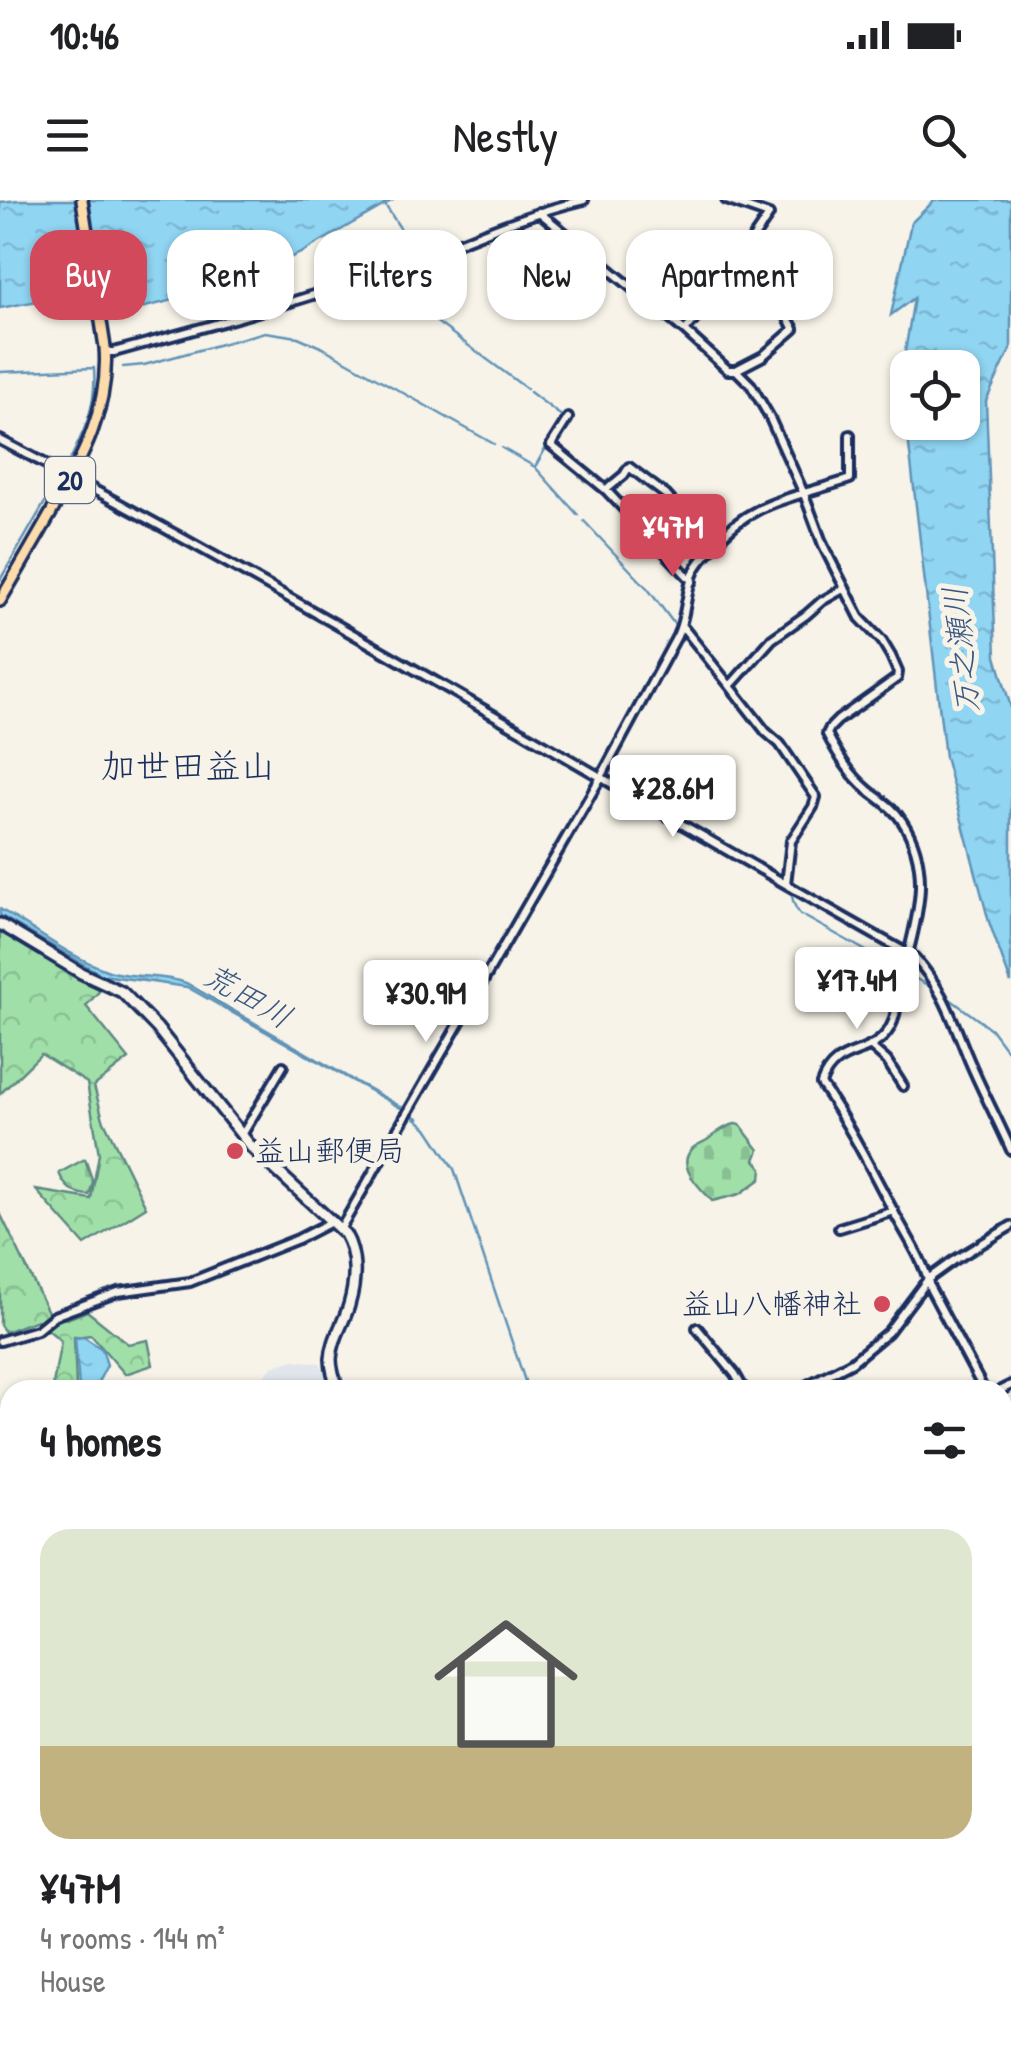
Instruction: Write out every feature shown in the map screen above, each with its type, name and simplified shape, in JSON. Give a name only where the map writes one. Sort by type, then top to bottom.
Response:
[{"type":"main road","name":"20","points":[[0,601],[70,479],[99,417],[105,384],[105,349],[82,200]]},
{"type":"street","points":[[105,349],[114,352],[311,296],[539,212],[584,200]]},
{"type":"street","points":[[726,200],[769,215],[758,230]]},
{"type":"street","points":[[539,212],[728,370],[763,356],[794,329],[789,320]]},
{"type":"street","points":[[686,331],[695,320]]},
{"type":"street","points":[[736,370],[763,405],[823,545],[860,618],[882,641],[898,672],[897,678],[838,720],[827,734],[840,758],[866,788],[899,816],[915,847],[922,890],[892,1024],[880,1041],[829,1066],[821,1084],[850,1127],[979,1380]]},
{"type":"street","points":[[568,418],[551,445],[606,490],[692,581]]},
{"type":"street","points":[[0,1341],[37,1330],[54,1316],[118,1292],[190,1282],[337,1224],[472,1004],[601,777],[682,626],[695,568],[744,516],[774,502],[850,479],[850,436]]},
{"type":"street","points":[[0,440],[170,530],[496,714],[908,954],[924,968],[944,998],[1011,1150]]},
{"type":"street","points":[[606,490],[629,467],[666,495],[713,548]]},
{"type":"street","points":[[730,686],[772,639],[846,588]]},
{"type":"street","points":[[682,626],[766,732],[780,744],[816,797],[791,841],[786,884]]},
{"type":"street","points":[[0,924],[72,968],[122,992],[157,1028],[241,1136],[337,1224],[351,1244],[354,1271],[349,1306],[331,1355],[334,1380]]},
{"type":"street","points":[[870,1046],[904,1086]]},
{"type":"street","points":[[241,1136],[283,1066]]},
{"type":"street","points":[[839,1228],[894,1211]]},
{"type":"street","points":[[817,1380],[852,1362],[888,1332],[928,1279],[1011,1226]]},
{"type":"street","points":[[697,1328],[738,1380]]},
{"type":"shaded area","points":[[295,1360],[320,1363],[328,1380],[261,1380],[273,1366]]},
{"type":"green space","points":[[0,932],[102,988],[86,1006],[129,1059],[94,1086],[103,1119],[146,1207],[85,1245],[36,1190],[91,1199],[99,1154],[87,1083],[41,1054],[0,1094]]},
{"type":"green space","points":[[735,1124],[759,1150],[755,1160],[762,1168],[761,1179],[740,1194],[712,1201],[687,1169],[688,1155],[696,1146]]},
{"type":"green space","points":[[85,1159],[93,1182],[89,1195],[70,1189],[59,1173]]},
{"type":"green space","points":[[0,1213],[48,1312],[67,1319],[87,1311],[128,1344],[148,1340],[153,1365],[125,1374],[91,1335],[74,1337],[76,1380],[54,1380],[61,1341],[37,1320],[5,1332],[0,1325]]},
{"type":"water","points":[[393,200],[341,230],[314,230],[314,246],[294,256],[294,230],[167,230],[167,302],[147,307],[147,230],[30,230],[30,302],[0,308],[0,202]]},
{"type":"water","name":"万之瀬川","points":[[935,200],[1011,200],[1011,348],[986,401],[996,656],[1011,708],[1011,983],[989,922],[945,757],[908,440],[980,440],[980,350],[905,350],[914,298],[891,315],[911,223]]},
{"type":"water","points":[[0,909],[67,951],[109,971],[186,983],[420,1119],[187,987],[102,975],[0,915]]},
{"type":"water","points":[[84,1337],[102,1349],[107,1365],[99,1380],[78,1380],[75,1338]]},
{"type":"waterway","points":[[382,200],[401,230]]},
{"type":"waterway","points":[[434,320],[527,389]]},
{"type":"waterway","points":[[123,367],[144,365],[265,332],[298,337],[494,444]]},
{"type":"waterway","points":[[0,372],[94,368]]},
{"type":"waterway","points":[[67,466],[91,407],[94,368]]},
{"type":"waterway","points":[[530,392],[564,418]]},
{"type":"waterway","points":[[536,465],[547,446]]},
{"type":"waterway","points":[[502,448],[535,467],[578,515]]},
{"type":"waterway","points":[[0,580],[59,478]]},
{"type":"waterway","points":[[584,521],[648,589],[675,625]]},
{"type":"waterway","points":[[684,636],[762,735],[779,747]]},
{"type":"waterway","points":[[786,758],[812,798],[797,824]]},
{"type":"waterway","points":[[796,842],[791,889],[800,914],[936,990]]},
{"type":"waterway","points":[[943,994],[991,1029],[1011,1056]]},
{"type":"waterway","name":"荒田川","points":[[289,1045],[308,1056]]},
{"type":"waterway","name":"荒田川","points":[[364,1086],[405,1109]]},
{"type":"waterway","name":"荒田川","points":[[411,1114],[427,1128],[454,1169],[525,1380]]},
{"type":"place","name":"益山郵便局","points":[[235,1151]]},
{"type":"place","name":"益山八幡神社","points":[[882,1304]]},
{"type":"district","name":"加世田益山","points":[[188,766]]}]
